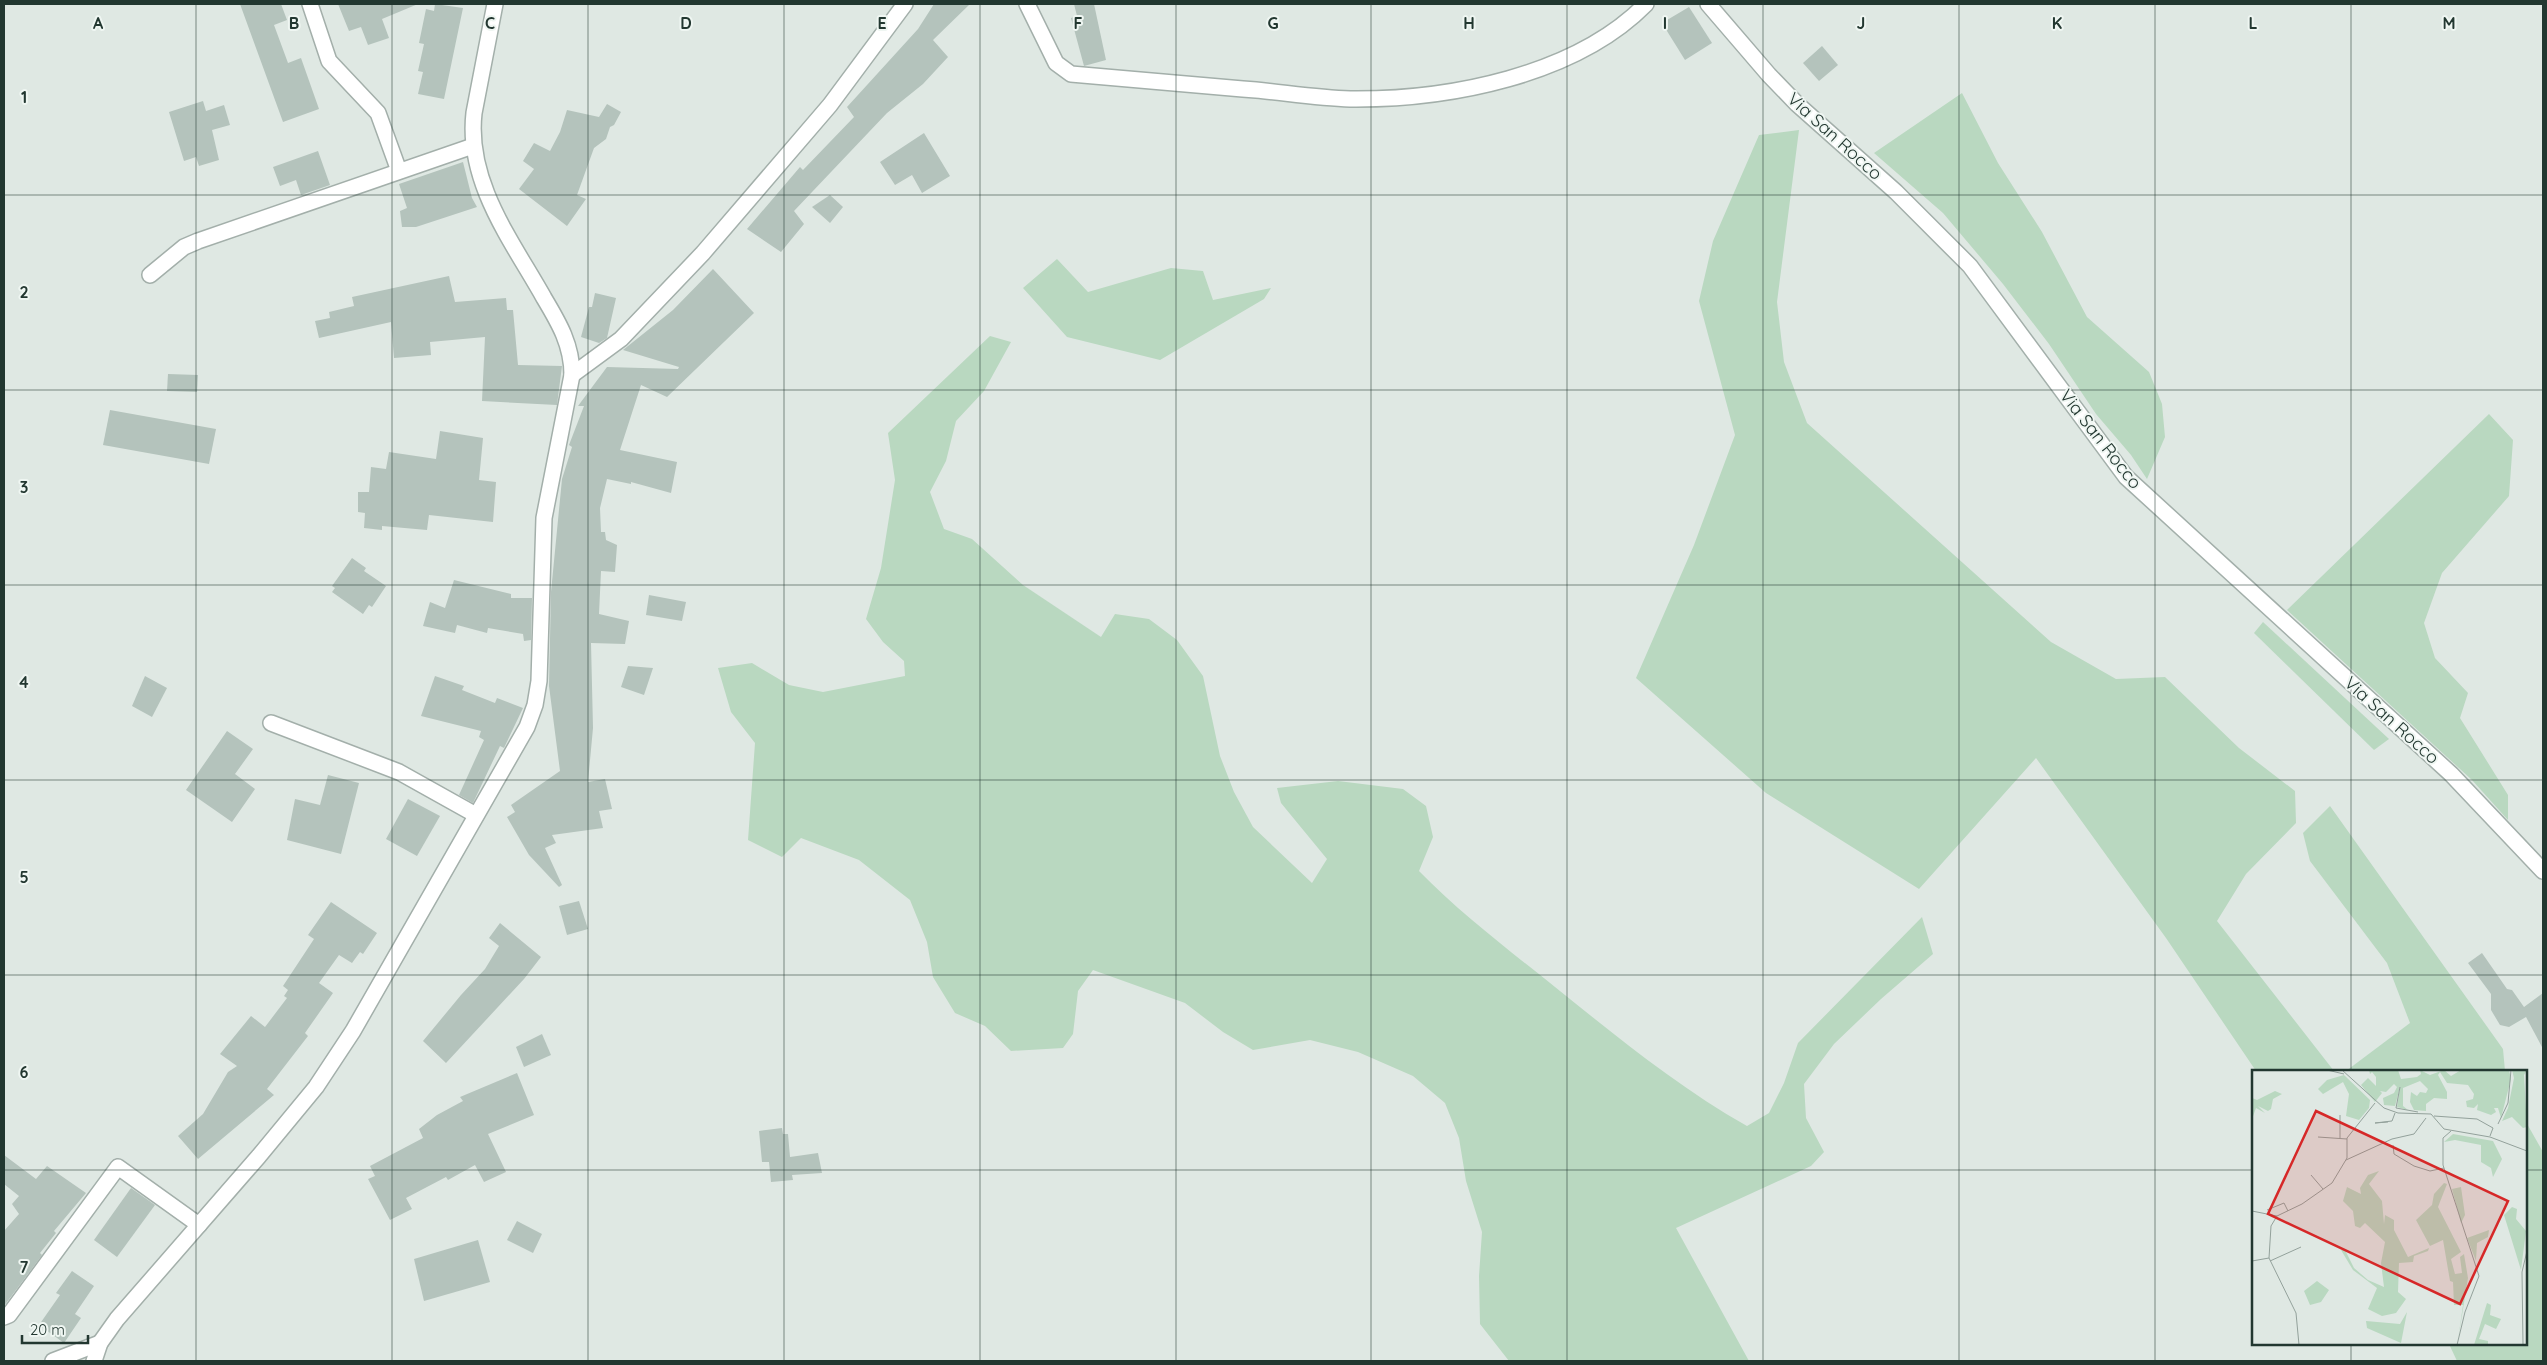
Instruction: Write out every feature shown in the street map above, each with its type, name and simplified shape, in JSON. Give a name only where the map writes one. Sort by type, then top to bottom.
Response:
[{"type":"street","points":[[310,4],[330,61],[378,113],[399,171]]},
{"type":"street","points":[[94,1361],[100,1343],[117,1319],[316,1087],[358,1022],[527,727],[535,705],[540,680],[544,518],[572,375],[572,360],[568,343],[492,206],[482,182],[473,146],[474,113],[495,4]]},
{"type":"street","points":[[572,375],[621,339],[703,253],[830,105],[905,4]]},
{"type":"street","points":[[1027,4],[1056,63],[1071,74],[1349,99],[1398,98],[1454,90],[1538,69],[1574,54],[1603,38],[1630,19],[1646,4]]},
{"type":"street","name":"Via San Rocco","points":[[1708,4],[1769,75],[1797,104],[1896,192],[1970,266],[2126,476],[2451,774],[2543,871]]},
{"type":"street","points":[[150,275],[184,247],[198,241],[473,146]]},
{"type":"street","points":[[271,723],[399,772],[476,815]]},
{"type":"street","points":[[4,1317],[9,1315],[118,1167],[199,1225]]},
{"type":"street","points":[[53,1361],[100,1343]]},
{"type":"green space","points":[[1962,93],[1998,163],[2042,232],[2087,317],[2149,372],[2162,404],[2165,437],[2147,479],[2131,455],[2096,414],[2049,344],[2003,284],[1943,213],[1874,153]]},
{"type":"green space","points":[[1799,130],[1777,302],[1784,362],[1807,423],[2051,642],[2116,679],[2165,677],[2239,748],[2295,791],[2296,823],[2246,874],[2217,921],[2333,1070],[2255,1070],[2166,938],[2036,758],[1919,889],[1766,793],[1636,678],[1694,545],[1735,435],[1699,301],[1713,241],[1759,135]]},
{"type":"green space","points":[[1057,259],[1088,292],[1171,268],[1203,271],[1213,300],[1271,288],[1264,299],[1160,360],[1067,337],[1023,288]]},
{"type":"green space","points":[[990,336],[1011,342],[984,391],[956,421],[946,461],[930,492],[944,529],[972,539],[1023,585],[1101,637],[1115,614],[1149,619],[1177,640],[1203,676],[1220,756],[1234,792],[1253,827],[1312,883],[1327,859],[1281,803],[1277,788],[1338,781],[1403,789],[1426,806],[1433,837],[1419,871],[1435,887],[1486,931],[1624,1042],[1696,1095],[1747,1126],[1769,1113],[1784,1083],[1798,1043],[1922,917],[1933,954],[1881,999],[1834,1044],[1804,1084],[1806,1118],[1824,1152],[1811,1166],[1676,1228],[1749,1361],[1509,1361],[1480,1324],[1479,1276],[1482,1232],[1466,1181],[1459,1138],[1445,1103],[1413,1076],[1358,1052],[1310,1040],[1253,1050],[1223,1032],[1185,1003],[1093,970],[1078,991],[1073,1034],[1063,1048],[1011,1051],[985,1026],[955,1013],[933,977],[927,942],[910,900],[859,860],[801,838],[782,857],[748,840],[755,743],[731,712],[718,668],[752,663],[789,685],[823,692],[905,676],[904,661],[883,642],[866,619],[881,568],[895,480],[888,433]]},
{"type":"green space","points":[[2489,414],[2513,440],[2509,496],[2442,573],[2424,623],[2435,658],[2468,693],[2460,718],[2508,795],[2508,820],[2472,780],[2287,610]]},
{"type":"green space","points":[[2263,622],[2389,739],[2374,750],[2254,633]]},
{"type":"green space","points":[[2330,806],[2503,1049],[2505,1070],[2347,1070],[2410,1023],[2387,963],[2310,861],[2303,833]]},
{"type":"green space","points":[[2527,1124],[2543,1152],[2543,1361],[2457,1361],[2449,1345],[2527,1345]]},
{"type":"building","points":[[240,4],[281,4],[287,20],[274,25],[288,63],[301,58],[319,109],[283,122]]},
{"type":"building","points":[[338,4],[418,4],[382,19],[389,38],[368,45],[361,27],[349,31]]},
{"type":"building","points":[[435,4],[463,8],[444,99],[418,94],[423,72],[418,71],[424,44],[419,43],[426,9],[434,11]]},
{"type":"building","points":[[934,4],[970,4],[933,40],[948,57],[923,84],[887,113],[794,211],[804,224],[781,252],[747,229],[800,167],[803,170],[854,117],[847,107],[918,29]]},
{"type":"building","points":[[1074,4],[1094,4],[1106,60],[1084,66],[1071,18],[1077,16]]},
{"type":"building","points":[[1689,7],[1712,43],[1685,60],[1662,23]]},
{"type":"building","points":[[1822,46],[1838,65],[1819,81],[1803,63]]},
{"type":"building","points":[[203,101],[206,111],[224,105],[230,125],[212,130],[219,160],[199,166],[196,157],[184,161],[169,112]]},
{"type":"building","points":[[607,104],[621,112],[614,125],[610,127],[606,139],[594,148],[577,195],[586,199],[567,226],[519,189],[534,169],[523,161],[534,143],[550,151],[560,132],[567,110],[599,117]]},
{"type":"building","points":[[924,133],[950,176],[922,193],[912,175],[895,185],[880,162]]},
{"type":"building","points":[[318,151],[330,185],[301,195],[296,180],[280,186],[273,167]]},
{"type":"building","points":[[463,162],[472,198],[477,207],[416,227],[402,227],[400,211],[407,208],[399,184]]},
{"type":"building","points":[[830,195],[843,207],[830,223],[812,207]]},
{"type":"building","points":[[713,269],[754,313],[667,397],[641,385],[620,450],[677,462],[671,493],[631,482],[631,484],[607,479],[600,508],[601,532],[605,532],[606,540],[617,545],[615,572],[601,571],[599,614],[629,621],[625,644],[591,643],[593,728],[588,782],[605,779],[612,809],[599,811],[603,828],[552,835],[556,843],[545,848],[562,885],[559,887],[529,855],[507,817],[515,812],[511,805],[560,771],[549,686],[551,592],[562,479],[572,447],[569,445],[584,406],[578,406],[607,367],[678,369],[679,367],[623,350],[673,310]]},
{"type":"building","points":[[449,276],[455,302],[506,298],[507,310],[513,310],[518,365],[562,366],[557,405],[482,401],[485,337],[430,342],[431,355],[394,358],[391,322],[319,338],[315,321],[330,318],[329,312],[354,306],[352,297]]},
{"type":"building","points":[[595,293],[616,298],[607,338],[599,343],[581,337]]},
{"type":"building","points":[[168,374],[198,375],[197,392],[167,391]]},
{"type":"building","points":[[110,410],[216,429],[209,464],[103,445]]},
{"type":"building","points":[[440,431],[483,438],[479,480],[496,482],[493,522],[429,515],[427,530],[382,526],[382,530],[364,528],[365,513],[358,512],[358,492],[369,492],[371,467],[386,469],[389,452],[436,459]]},
{"type":"building","points":[[352,558],[366,568],[364,571],[386,586],[372,607],[369,605],[363,614],[332,592],[335,588],[332,586]]},
{"type":"building","points":[[454,580],[511,594],[511,598],[532,598],[531,640],[524,641],[523,634],[488,628],[487,633],[457,625],[455,633],[423,626],[430,602],[445,608]]},
{"type":"building","points":[[649,595],[686,602],[682,621],[646,615]]},
{"type":"building","points":[[628,666],[653,668],[644,695],[621,687]]},
{"type":"building","points":[[145,676],[167,688],[152,717],[132,706]]},
{"type":"building","points":[[435,676],[464,686],[462,690],[495,703],[497,698],[523,708],[504,748],[500,746],[473,803],[459,795],[484,740],[479,737],[481,731],[421,716]]},
{"type":"building","points":[[227,731],[253,749],[235,774],[255,789],[232,822],[186,790]]},
{"type":"building","points":[[328,775],[359,783],[341,854],[287,840],[295,799],[320,805]]},
{"type":"building","points":[[408,799],[440,816],[417,856],[386,839]]},
{"type":"building","points":[[579,901],[588,929],[567,935],[559,906]]},
{"type":"building","points":[[331,902],[377,933],[363,954],[360,952],[352,963],[339,955],[319,983],[333,993],[305,1033],[308,1036],[267,1089],[274,1095],[198,1159],[178,1136],[203,1114],[228,1072],[237,1066],[220,1054],[251,1016],[265,1027],[287,998],[284,996],[288,990],[283,986],[314,939],[308,935]]},
{"type":"building","points":[[500,923],[541,957],[524,979],[446,1063],[423,1041],[485,969],[499,946],[489,938]]},
{"type":"building","points":[[2482,953],[2507,989],[2512,990],[2524,1007],[2543,993],[2543,1049],[2526,1017],[2509,1027],[2500,1025],[2491,1010],[2491,994],[2468,963]]},
{"type":"building","points":[[542,1034],[551,1055],[524,1067],[516,1047]]},
{"type":"building","points":[[517,1073],[534,1115],[488,1134],[506,1172],[484,1182],[475,1165],[448,1180],[446,1177],[406,1198],[412,1209],[390,1220],[368,1179],[375,1176],[370,1166],[423,1138],[419,1129],[437,1115],[463,1101],[460,1097]]},
{"type":"building","points":[[782,1128],[783,1134],[788,1134],[790,1157],[818,1153],[822,1173],[792,1175],[793,1180],[771,1182],[769,1162],[762,1162],[759,1131]]},
{"type":"building","points":[[4,1155],[36,1179],[47,1166],[86,1193],[54,1231],[56,1233],[40,1253],[42,1255],[4,1306],[4,1231],[19,1214],[12,1204],[19,1196],[4,1184]]},
{"type":"building","points":[[131,1188],[155,1205],[117,1257],[94,1240]]},
{"type":"building","points":[[517,1221],[542,1234],[533,1253],[507,1240]]},
{"type":"building","points":[[478,1240],[490,1282],[424,1301],[414,1259]]},
{"type":"building","points":[[72,1271],[94,1286],[75,1314],[81,1318],[64,1343],[39,1325],[60,1295],[56,1293]]}]
